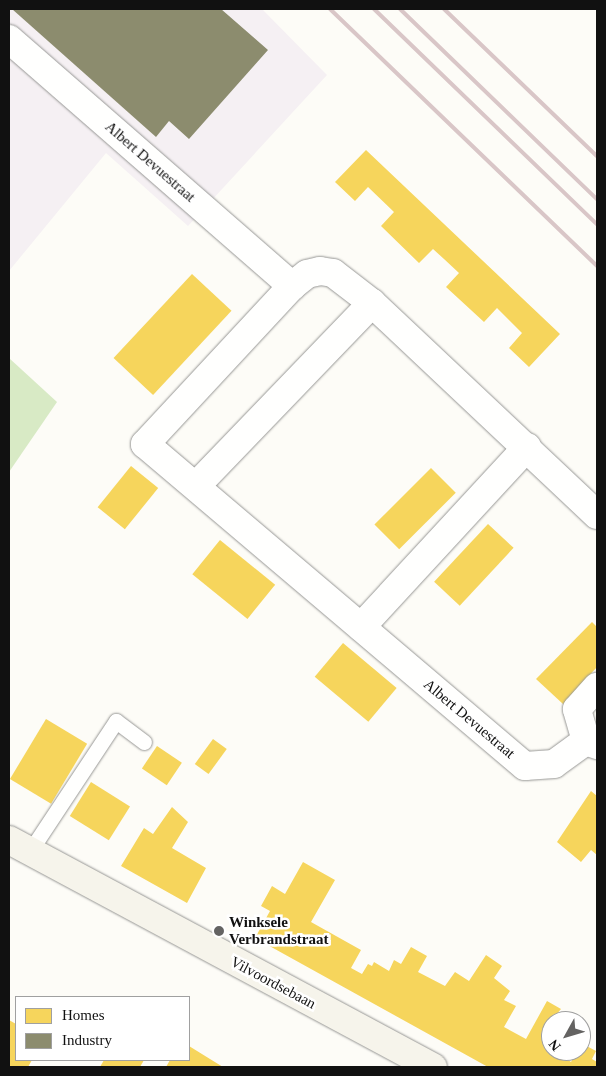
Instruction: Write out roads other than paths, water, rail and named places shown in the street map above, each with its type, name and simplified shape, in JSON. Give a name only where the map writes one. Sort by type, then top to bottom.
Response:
[{"type":"street","name":"Albert Devuestraat","points":[[9,39],[292,286]]},
{"type":"street","name":"Albert Devuestraat","points":[[597,515],[372,303],[333,273],[320,271],[307,274],[292,286],[145,444],[526,766],[554,764],[592,743],[577,709],[597,686]]},
{"type":"street","points":[[196,486],[372,303]]},
{"type":"street","points":[[361,627],[527,447]]},
{"type":"street","name":"Vilvoordsebaan","points":[[19,846],[432,1067]]},
{"type":"lane","points":[[19,846],[116,721],[144,742]]},
{"type":"railway","points":[[330,9],[597,266]]},
{"type":"railway","points":[[374,9],[597,224]]},
{"type":"railway","points":[[400,9],[597,199]]},
{"type":"railway","points":[[444,9],[597,156]]},
{"type":"place","name":"Winksele Verbrandstraat","points":[[219,931]]}]
